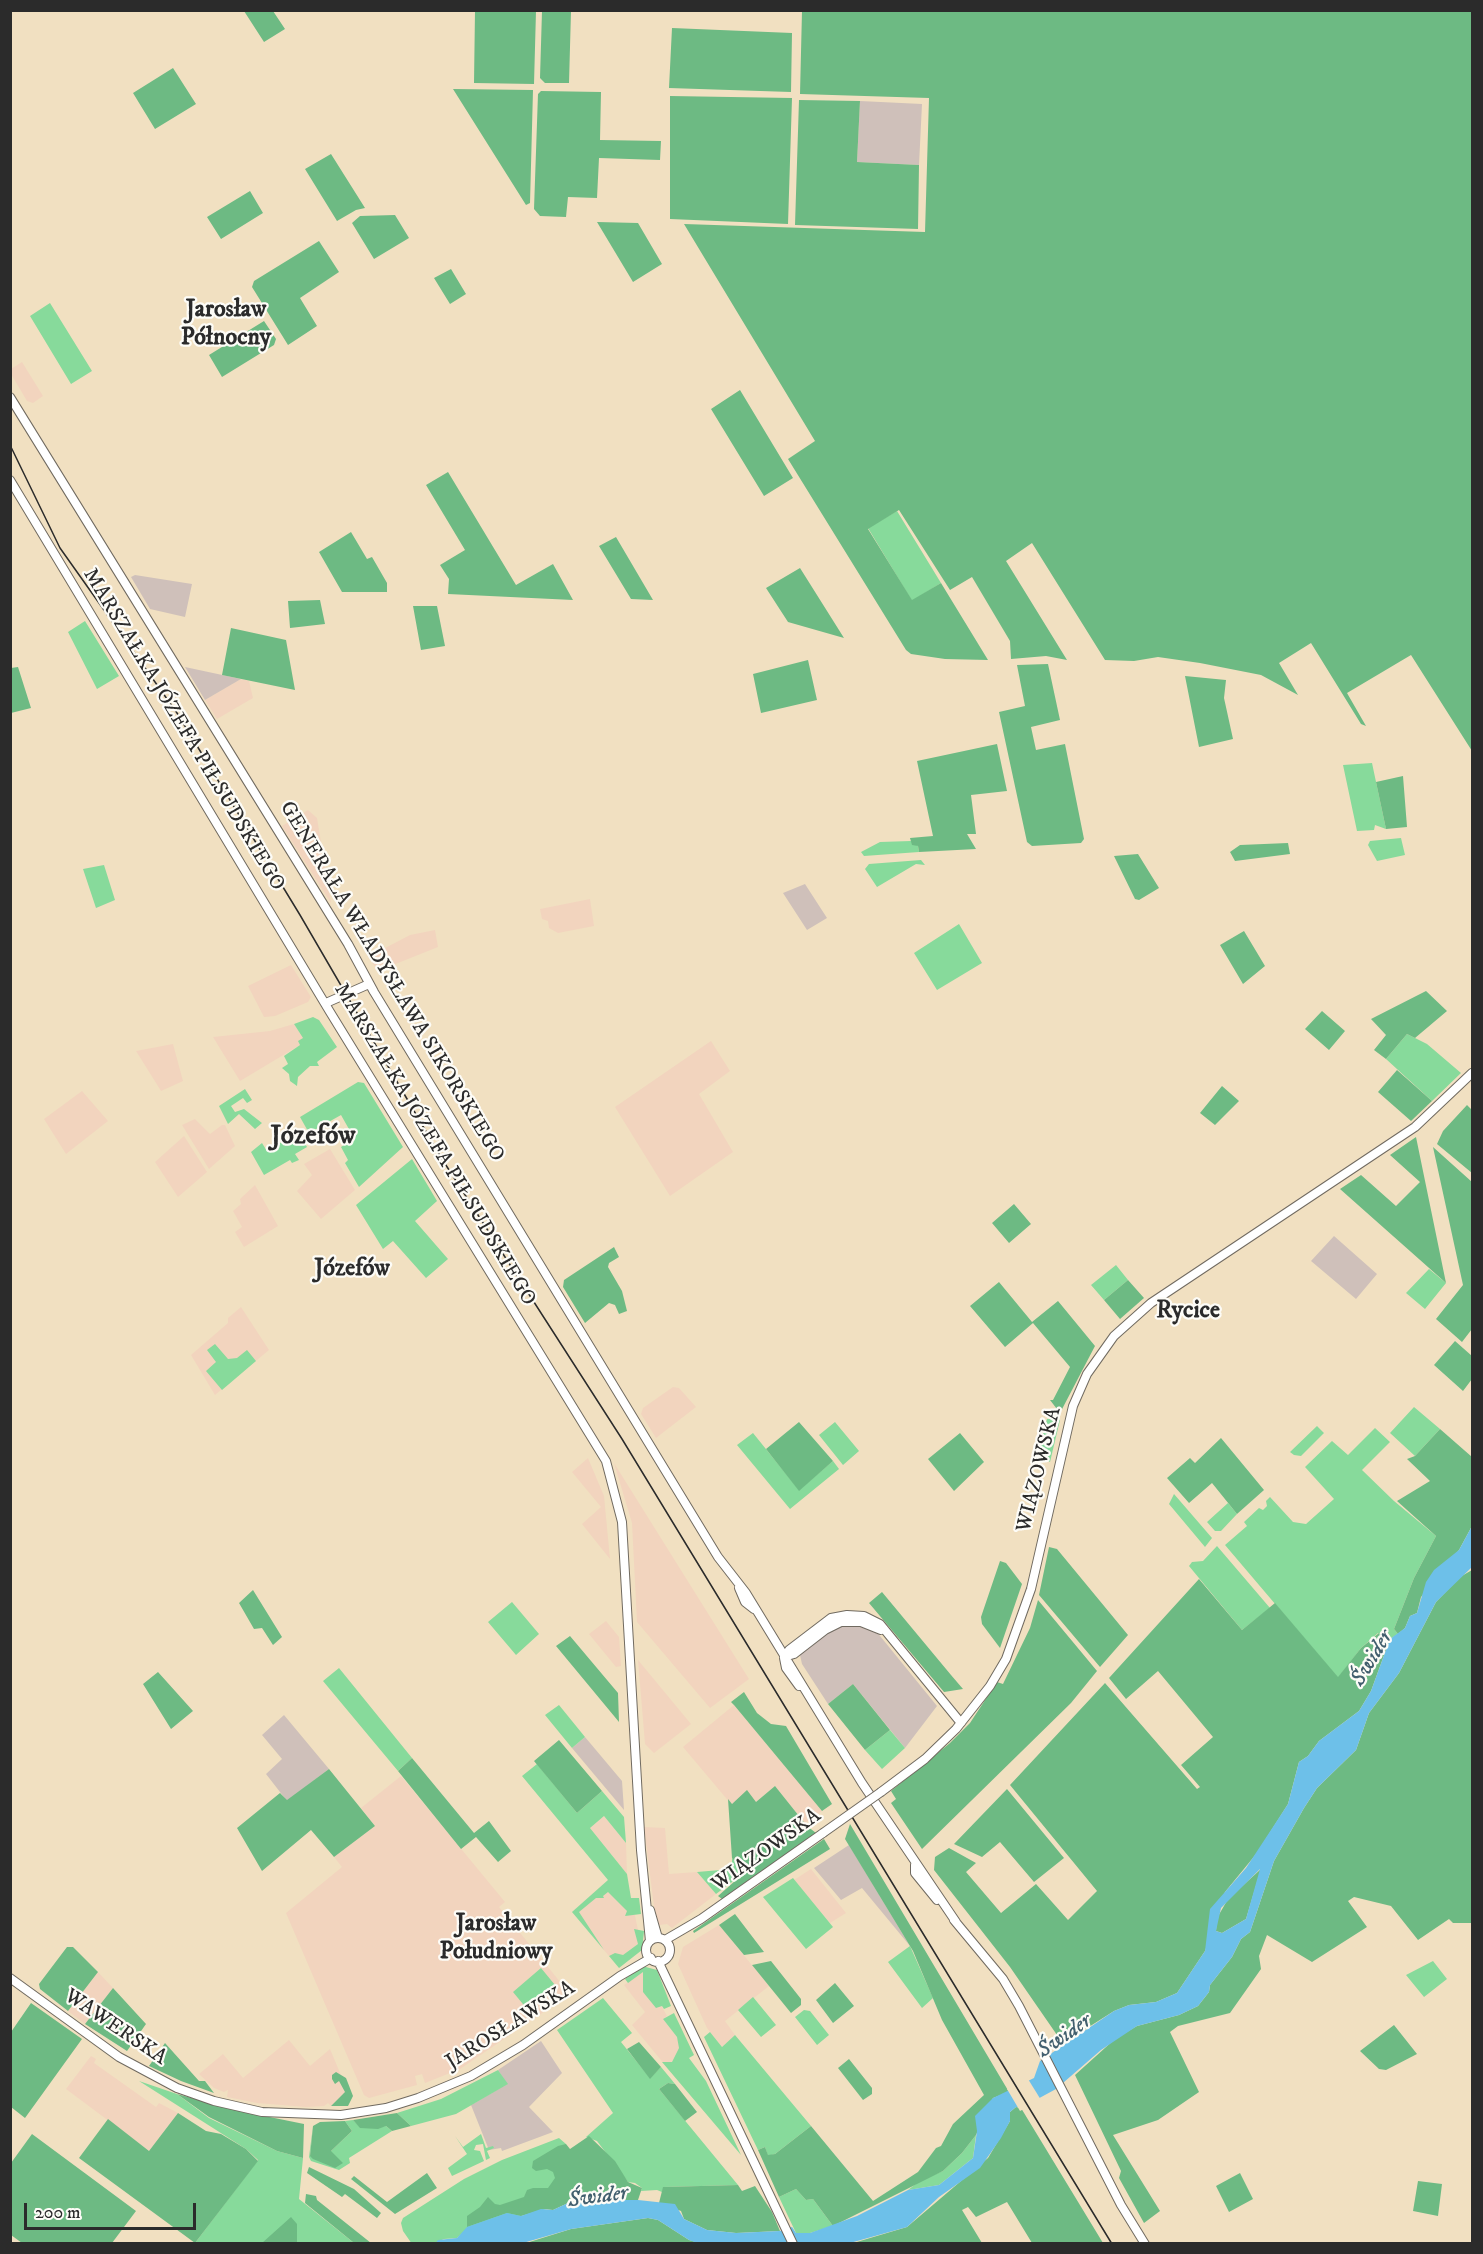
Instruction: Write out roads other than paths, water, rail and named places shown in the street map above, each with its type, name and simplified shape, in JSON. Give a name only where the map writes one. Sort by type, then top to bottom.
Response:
[{"type":"main road","name":"GENERAŁA WŁADYSŁAWA SIKORSKIEGO","points":[[10,397],[718,1557],[739,1587],[746,1593],[894,1830],[915,1865],[917,1876],[1003,1979],[1065,2092],[1121,2205],[1145,2244]]},
{"type":"main road","name":"MARSZAŁKA JÓZEFA PIŁSUDSKIEGO","points":[[10,480],[326,1003],[597,1443],[609,1469],[620,1510],[624,1544],[645,1888],[661,1941]]},
{"type":"main road","points":[[326,1003],[369,984]]},
{"type":"main road","name":"WIĄZOWSKA","points":[[661,1941],[701,1919],[881,1792],[925,1759],[961,1723],[998,1673],[1019,1628],[1031,1589],[1066,1425],[1087,1374],[1125,1324],[1151,1303],[1415,1127],[1473,1072]]},
{"type":"main road","points":[[784,1657],[824,1622],[839,1616],[864,1616],[880,1624],[961,1723]]},
{"type":"main road","points":[[656,1958],[661,1941]]},
{"type":"main road","points":[[661,1941],[656,1958],[793,2244]]},
{"type":"main road","name":"JAROSŁAWSKA","points":[[310,2115],[341,2115],[378,2109],[448,2087],[523,2044],[620,1976],[656,1958]]},
{"type":"main road","name":"WAWERSKA","points":[[10,1978],[119,2057],[177,2088],[246,2108],[310,2115]]},
{"type":"water","points":[[1472,1526],[1472,1567],[1436,1602],[1399,1673],[1369,1713],[1356,1750],[1317,1788],[1304,1808],[1274,1861],[1250,1932],[1241,1939],[1232,1957],[1210,1985],[1209,1992],[1198,2006],[1179,2015],[1137,2026],[1101,2050],[1056,2089],[1021,2108],[1016,2107],[1010,2112],[1010,2121],[1001,2138],[980,2168],[939,2197],[907,2227],[850,2243],[700,2244],[689,2240],[658,2220],[648,2218],[571,2229],[523,2243],[435,2244],[438,2240],[457,2238],[467,2227],[507,2213],[521,2216],[541,2209],[553,2210],[568,2203],[607,2200],[638,2200],[675,2204],[684,2219],[707,2230],[736,2233],[780,2231],[792,2227],[796,2233],[810,2233],[857,2216],[908,2190],[939,2185],[973,2158],[977,2131],[975,2116],[993,2098],[1034,2078],[1040,2061],[1114,2011],[1129,2005],[1156,2002],[1177,1993],[1205,1951],[1210,1909],[1246,1868],[1288,1804],[1299,1762],[1308,1756],[1319,1741],[1359,1711],[1371,1691],[1390,1639],[1405,1628],[1410,1616],[1417,1613],[1426,1582],[1434,1570],[1459,1550]],"holes":[[[1260,1869],[1246,1919],[1222,1933],[1216,1931],[1221,1908]]]},
{"type":"railway","points":[[10,445],[60,548],[177,713],[300,915],[442,1159],[622,1439],[1112,2244]]},
{"type":"district","name":"Jarosław Północny","points":[[226,325]]},
{"type":"district","name":"Józefów","points":[[313,1137]]},
{"type":"district","name":"Józefów","points":[[352,1270]]},
{"type":"district","name":"Rycice","points":[[1188,1312]]},
{"type":"district","name":"Jarosław Południowy","points":[[496,1939]]},
{"type":"water label","name":"Świder","points":[[1373,1659]]},
{"type":"water label","name":"Świder","points":[[1065,2037]]},
{"type":"water label","name":"Świder","points":[[598,2198]]}]
